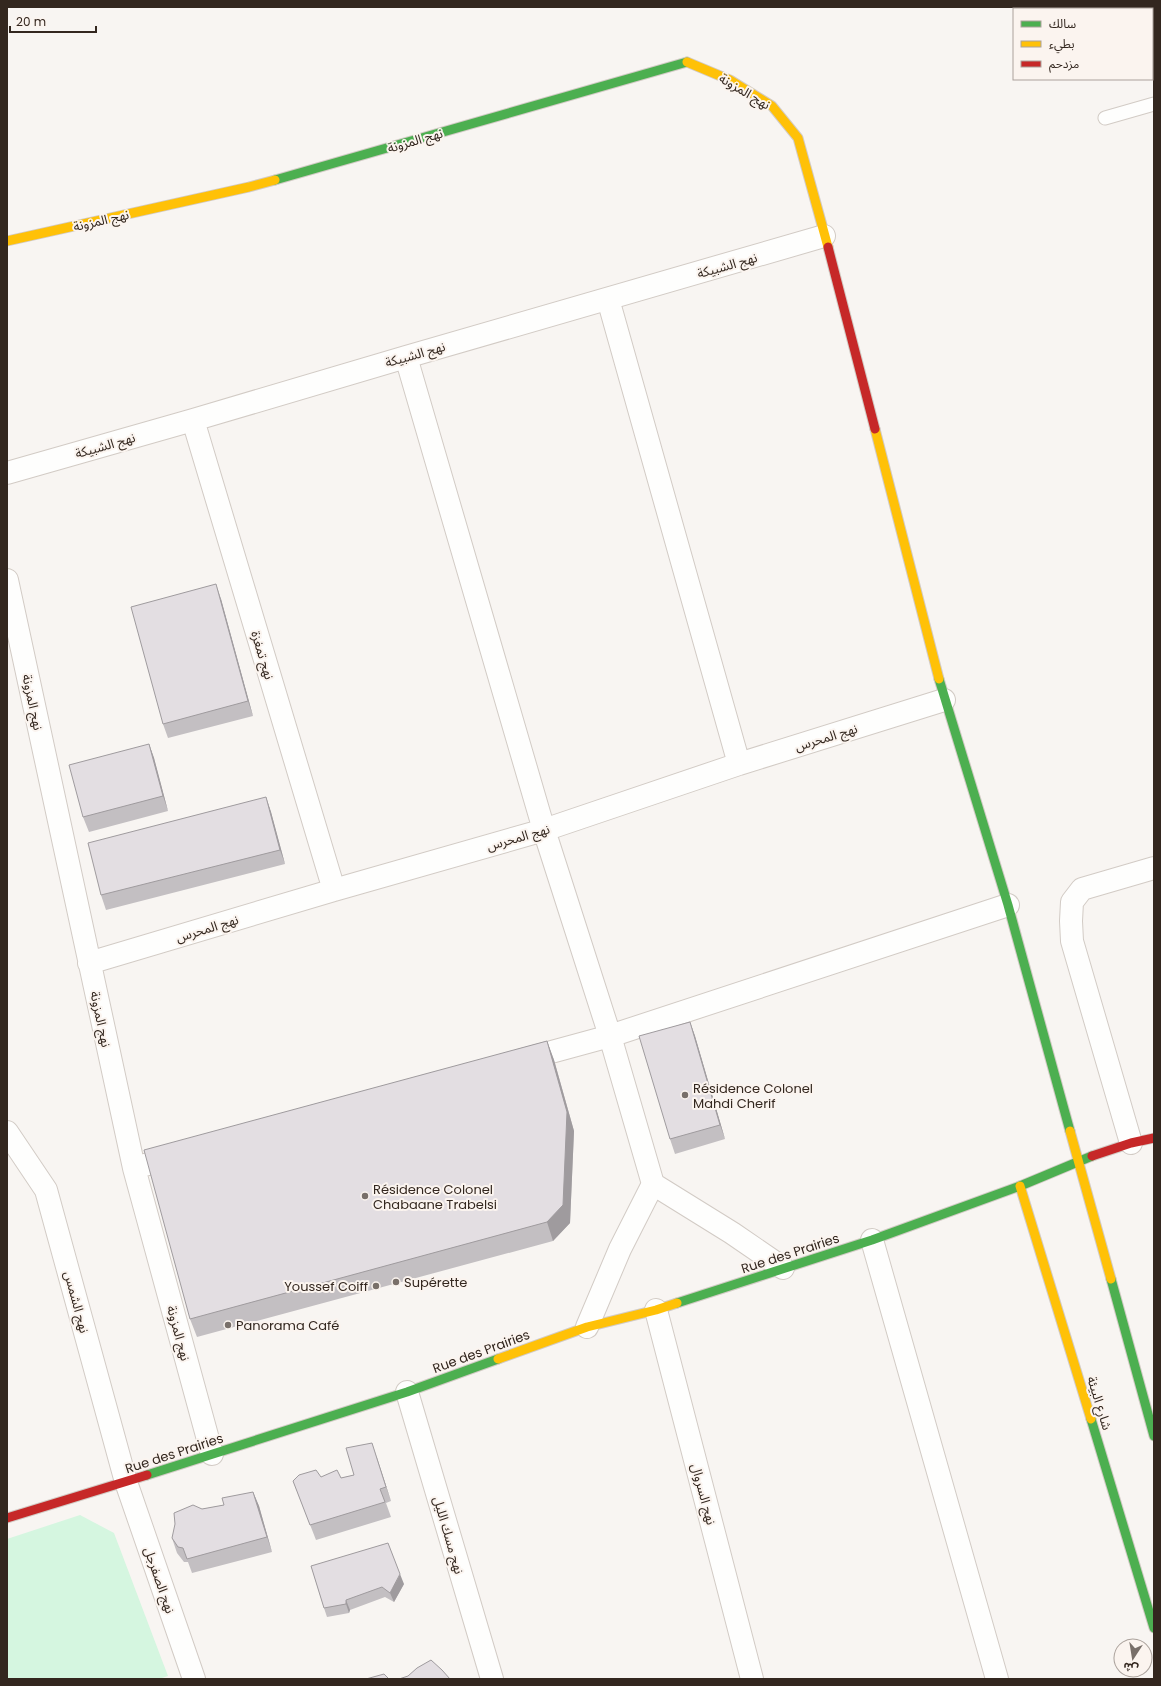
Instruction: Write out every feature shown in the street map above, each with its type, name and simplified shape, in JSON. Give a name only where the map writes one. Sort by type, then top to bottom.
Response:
[{"type":"street","name":"نهج المزونة","points":[[7,241],[249,187],[687,62],[730,80],[772,106],[798,138],[815,196],[824,236]]},
{"type":"street","name":"نهج الشبيكة","points":[[7,473],[824,236]]},
{"type":"street","points":[[824,236],[944,700],[1008,905],[1154,1436]]},
{"type":"street","points":[[608,299],[739,764]]},
{"type":"street","points":[[406,357],[544,830],[610,1036],[653,1184],[732,1233],[783,1268]]},
{"type":"street","name":"نهج تمغزة","points":[[193,420],[334,890]]},
{"type":"street","name":"نهج المزونة","points":[[7,580],[134,1168],[212,1454]]},
{"type":"street","name":"نهج المحرس","points":[[89,963],[334,890],[544,830],[739,764],[944,700]]},
{"type":"street","points":[[1131,1143],[1072,941],[1072,902],[1082,889],[1154,868]]},
{"type":"street","points":[[502,1066],[610,1036],[1008,905]]},
{"type":"street","name":"نهج الشمس","points":[[7,1132],[40,1179],[48,1196],[126,1482]]},
{"type":"street","name":"Rue des Prairies","points":[[7,1518],[126,1482],[407,1392],[587,1327],[656,1310],[872,1240],[963,1208],[1079,1161],[1131,1143],[1154,1138]]},
{"type":"street","points":[[134,1168],[195,1151]]},
{"type":"street","points":[[587,1327],[620,1249],[653,1184]]},
{"type":"street","name":"شارع البيئة","points":[[1020,1186],[1139,1574],[1154,1628]]},
{"type":"street","points":[[872,1240],[998,1679]]},
{"type":"street","name":"نهج السروال","points":[[656,1310],[752,1679]]},
{"type":"street","name":"نهج مسك الليل","points":[[407,1392],[492,1679]]},
{"type":"street","name":"نهج الصفرجل","points":[[126,1482],[194,1679]]},
{"type":"lane","points":[[1106,118],[1154,104]]},
{"type":"green space","points":[[80,1515],[114,1533],[168,1676],[159,1679],[7,1679],[7,1539]]},
{"type":"building","points":[[216,584],[248,701],[163,724],[131,607]]},
{"type":"building","points":[[149,744],[163,796],[83,817],[69,765]]},
{"type":"building","points":[[266,797],[280,850],[101,895],[88,843]]},
{"type":"building","name":"Résidence Colonel Mahdi Cherif","points":[[690,1022],[720,1125],[670,1139],[639,1036]]},
{"type":"building","name":"Résidence Colonel Chabaane Trabelsi","points":[[547,1041],[567,1112],[563,1205],[547,1222],[190,1319],[144,1150]]},
{"type":"building","points":[[372,1443],[386,1487],[380,1489],[385,1502],[310,1525],[293,1481],[299,1475],[316,1470],[321,1477],[337,1470],[341,1478],[354,1475],[346,1448]]},
{"type":"building","points":[[253,1492],[267,1537],[187,1559],[183,1548],[178,1547],[172,1538],[175,1524],[174,1513],[193,1505],[202,1509],[224,1505],[222,1498]]},
{"type":"building","points":[[388,1543],[400,1574],[390,1593],[382,1587],[346,1600],[346,1604],[324,1608],[311,1566]]},
{"type":"building","points":[[431,1660],[450,1679],[399,1679],[408,1676],[417,1668]]},
{"type":"building","points":[[384,1674],[389,1679],[366,1679]]},
{"type":"traffic: fast","points":[[275,180],[687,62]]},
{"type":"traffic: fast","points":[[939,679],[1008,905],[1070,1131]]},
{"type":"traffic: fast","points":[[677,1303],[872,1240],[1020,1186],[1092,1156]]},
{"type":"traffic: fast","points":[[1111,1279],[1154,1436]]},
{"type":"traffic: fast","points":[[147,1475],[407,1392],[498,1359]]},
{"type":"traffic: fast","points":[[1091,1419],[1154,1628]]},
{"type":"traffic: slow","points":[[687,62],[730,80],[772,106],[798,138],[828,247]]},
{"type":"traffic: slow","points":[[7,241],[275,180]]},
{"type":"traffic: slow","points":[[875,429],[939,679]]},
{"type":"traffic: slow","points":[[1070,1131],[1111,1279]]},
{"type":"traffic: slow","points":[[1020,1186],[1091,1419]]},
{"type":"traffic: slow","points":[[498,1359],[587,1327],[656,1310],[677,1303]]},
{"type":"traffic: jam","points":[[828,247],[875,429]]},
{"type":"traffic: jam","points":[[1092,1156],[1131,1143],[1154,1138]]},
{"type":"traffic: jam","points":[[7,1518],[147,1475]]},
{"type":"place","name":"Résidence Colonel Mahdi Cherif","points":[[685,1095]]},
{"type":"place","name":"Résidence Colonel Chabaane Trabelsi","points":[[365,1196]]},
{"type":"place","name":"Supérette","points":[[396,1282]]},
{"type":"place","name":"Youssef Coiff","points":[[376,1286]]},
{"type":"place","name":"Panorama Café","points":[[228,1325]]}]
